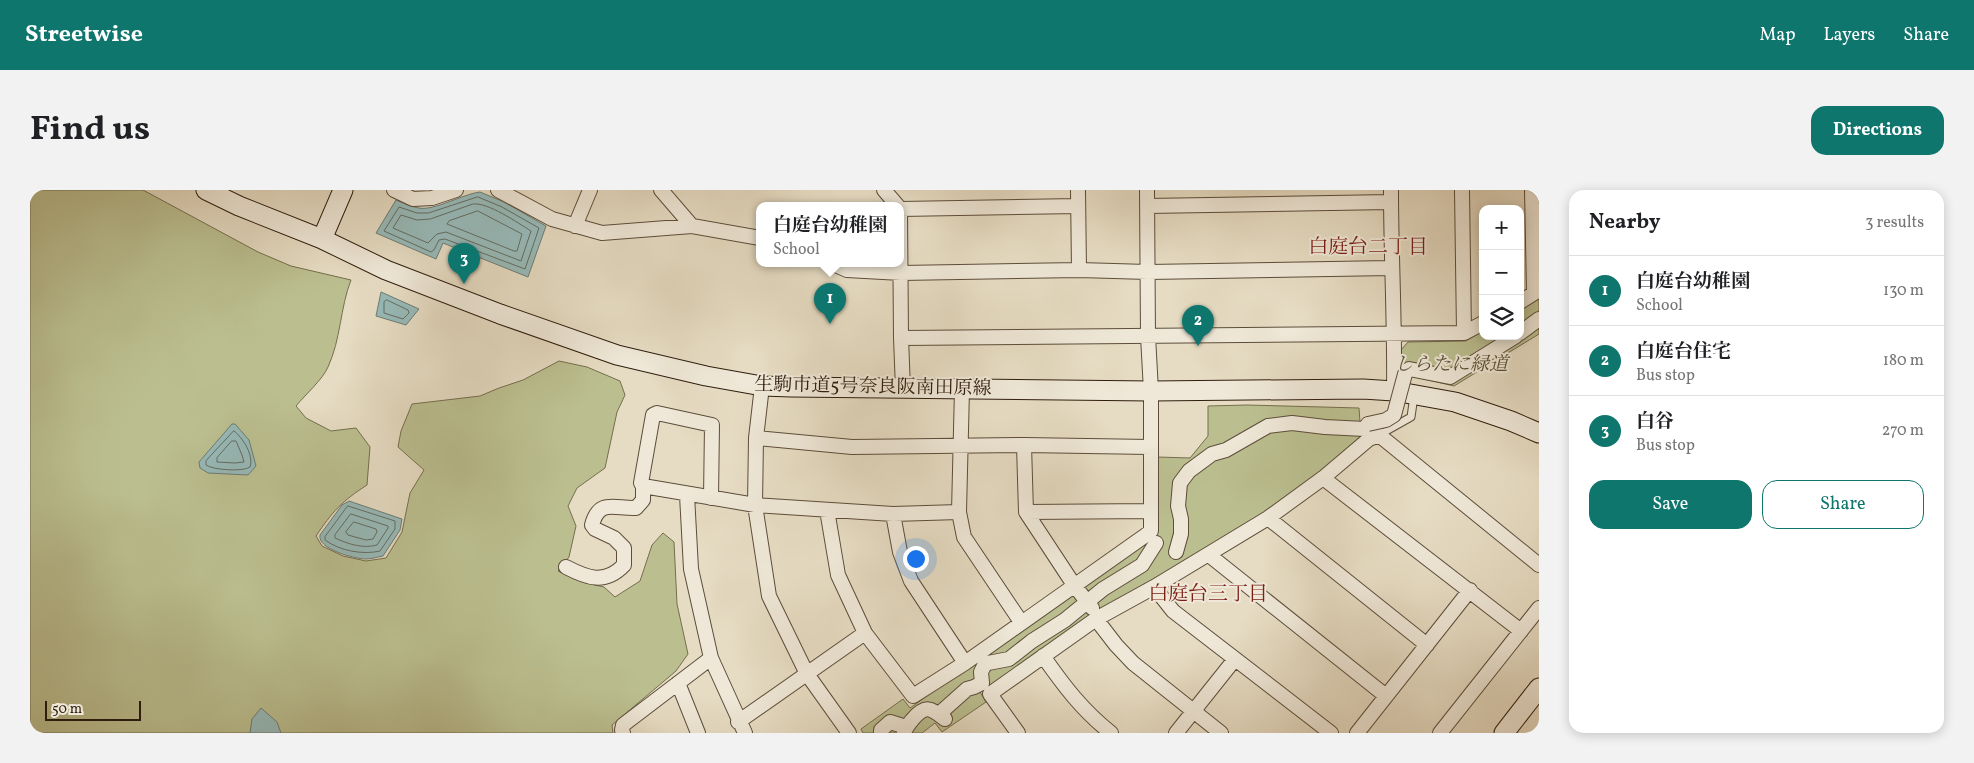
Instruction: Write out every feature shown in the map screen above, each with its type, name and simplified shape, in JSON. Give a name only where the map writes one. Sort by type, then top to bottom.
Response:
[{"type":"street","name":"生駒市道5号奈良阪南田原線","points":[[206,190],[239,206],[322,239],[386,270],[500,314],[617,355],[706,376],[762,386],[1151,391],[1311,388],[1394,391],[1455,402],[1511,421],[1539,433]]},
{"type":"street","points":[[322,239],[344,190]]},
{"type":"street","points":[[394,190],[413,199],[432,198],[456,190]]},
{"type":"street","points":[[498,190],[552,220],[602,233],[692,226],[756,237]]},
{"type":"street","points":[[575,226],[590,190]]},
{"type":"street","points":[[661,190],[692,226]]},
{"type":"street","points":[[884,190],[894,202]]},
{"type":"street","points":[[1078,190],[1079,270]]},
{"type":"street","points":[[881,733],[881,730],[890,722],[905,730],[920,711],[925,708],[942,717],[966,689],[974,688],[982,683],[981,672],[984,666],[988,663],[1009,659],[1087,603],[1103,589],[1142,565],[1151,539],[1151,391],[1148,336],[1147,190]]},
{"type":"street","points":[[1462,190],[1464,334]]},
{"type":"street","points":[[1524,299],[1537,291],[1532,190]]},
{"type":"street","points":[[1147,206],[1391,196],[1391,268],[1395,334],[1394,391]]},
{"type":"street","points":[[904,209],[1078,206]]},
{"type":"street","points":[[840,267],[847,270],[901,273],[1079,270],[1148,272],[1391,268]]},
{"type":"street","points":[[901,267],[900,338],[903,389]]},
{"type":"street","points":[[1524,331],[1539,319]]},
{"type":"street","points":[[900,338],[1464,334],[1479,325]]},
{"type":"street","points":[[1018,733],[990,694],[1098,618],[1154,587],[1268,518],[1324,478],[1370,432],[1394,415],[1405,374],[1409,369],[1450,377],[1510,340]]},
{"type":"street","points":[[762,386],[756,438],[755,505],[769,596],[807,674],[849,733]]},
{"type":"street","points":[[962,389],[959,512],[964,537],[1021,622]]},
{"type":"street","points":[[566,568],[588,578],[605,578],[617,573],[624,566],[624,548],[614,538],[595,529],[592,525],[594,516],[600,509],[609,506],[636,508],[643,500],[643,486],[640,483],[653,415],[657,413],[712,425],[711,498]]},
{"type":"street","points":[[1176,552],[1181,534],[1181,519],[1178,506],[1180,483],[1189,472],[1212,454],[1226,450],[1268,426],[1292,423],[1370,432],[1539,565]]},
{"type":"street","points":[[756,438],[852,447],[1024,445],[1150,447]]},
{"type":"street","points":[[1024,445],[1026,512],[1074,585],[1116,646],[1133,663],[1221,733]]},
{"type":"street","points":[[1324,478],[1521,631]]},
{"type":"street","points":[[643,486],[687,495],[755,505],[893,514],[959,512]]},
{"type":"street","points":[[687,495],[690,570],[711,658],[741,727],[807,674],[865,633]]},
{"type":"street","points":[[827,510],[838,575],[865,633],[913,696],[965,662],[1074,585],[1151,539]]},
{"type":"street","points":[[1026,512],[1150,511]]},
{"type":"street","points":[[893,514],[900,552],[912,581],[965,662]]},
{"type":"street","points":[[1268,518],[1427,645]]},
{"type":"street","points":[[1151,539],[1161,548],[1182,554],[1192,564]]},
{"type":"street","points":[[1209,554],[1386,696]]},
{"type":"street","points":[[1154,587],[1173,611],[1331,733]]},
{"type":"street","points":[[1357,733],[1470,590]]},
{"type":"street","points":[[1440,733],[1539,608]]},
{"type":"street","points":[[1043,656],[1089,715],[1111,733]]},
{"type":"street","points":[[623,733],[624,725],[711,658]]},
{"type":"street","points":[[1176,733],[1235,659]]},
{"type":"street","points":[[678,683],[698,733]]},
{"type":"street","points":[[1504,733],[1539,688]]},
{"type":"lane","points":[[1370,432],[1411,417],[1414,395]]},
{"type":"green space","points":[[30,190],[143,190],[258,252],[291,266],[351,280],[336,346],[326,372],[296,406],[306,418],[331,431],[356,428],[370,447],[367,485],[338,508],[316,536],[322,546],[343,556],[366,561],[386,558],[402,532],[410,493],[424,470],[398,447],[401,431],[412,404],[480,396],[523,380],[559,361],[587,367],[620,381],[625,395],[617,412],[605,468],[577,488],[568,506],[576,526],[569,557],[558,571],[586,583],[604,587],[615,597],[640,581],[652,545],[663,533],[674,542],[677,604],[688,654],[676,671],[612,725],[613,733],[30,733]]},
{"type":"green space","name":"しらたに緑道","points":[[1539,297],[1539,334],[1454,386],[1411,376],[1401,371],[1401,350],[1408,342],[1466,341],[1479,333],[1479,340],[1524,340],[1524,306]]},
{"type":"green space","points":[[1247,405],[1359,408],[1361,436],[1299,491],[1233,533],[1091,615],[980,692],[986,702],[942,732],[935,723],[922,733],[863,733],[861,729],[903,699],[910,708],[1156,534],[1157,457],[1190,458],[1208,436],[1208,406]]},
{"type":"water","points":[[480,192],[504,202],[546,226],[528,277],[443,243],[436,259],[376,233],[396,200],[413,207],[425,208]]},
{"type":"water","points":[[381,292],[419,309],[406,325],[376,316]]},
{"type":"water","points":[[232,424],[235,424],[249,440],[256,466],[248,475],[208,473],[200,468],[199,462]]},
{"type":"water","points":[[349,501],[402,519],[400,530],[383,556],[361,559],[330,549],[324,545],[320,535],[342,505]]},
{"type":"water","points":[[261,708],[277,722],[281,733],[250,733],[252,719]]},
{"type":"place","name":"白谷","points":[[464,284]]},
{"type":"place","name":"白庭台幼稚園","points":[[830,324]]},
{"type":"place","name":"白庭台住宅","points":[[1198,346]]},
{"type":"district","name":"白庭台二丁目","points":[[1368,246]]},
{"type":"district","name":"白庭台三丁目","points":[[1208,593]]}]
